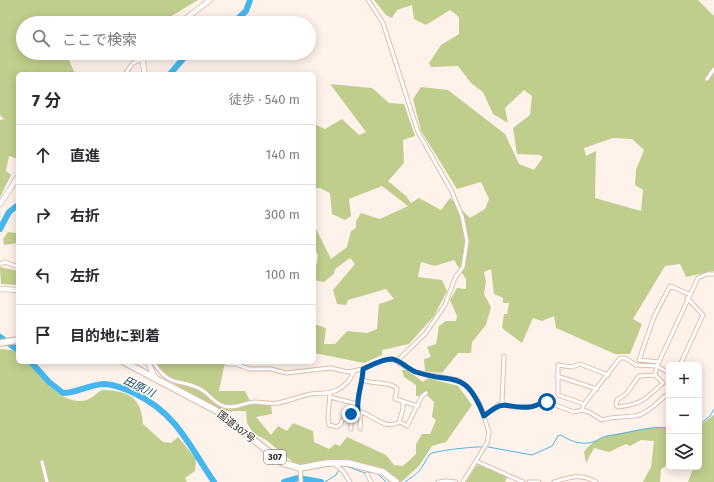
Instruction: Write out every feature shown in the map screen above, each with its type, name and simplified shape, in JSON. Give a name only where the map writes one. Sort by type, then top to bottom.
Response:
[{"type":"highway","points":[[0,343],[16,340]]},
{"type":"highway","name":"国道307号","points":[[128,364],[217,411],[283,463],[300,468],[348,463],[373,468],[382,472],[396,482]]},
{"type":"street","points":[[189,16],[210,0]]},
{"type":"street","points":[[368,0],[383,23],[418,132],[451,190],[460,212],[467,237],[463,267],[455,278],[445,304],[426,334],[396,360]]},
{"type":"street","points":[[126,72],[133,63],[140,60]]},
{"type":"street","points":[[143,60],[145,72]]},
{"type":"street","points":[[707,79],[714,69]]},
{"type":"street","points":[[0,204],[16,180]]},
{"type":"street","points":[[0,264],[5,262],[16,266]]},
{"type":"street","points":[[655,375],[657,366],[687,298],[698,278],[707,274],[714,274]]},
{"type":"street","points":[[659,362],[639,360],[654,317],[670,286],[689,294]]},
{"type":"street","points":[[0,289],[16,290]]},
{"type":"street","points":[[681,362],[703,315],[687,298]]},
{"type":"street","points":[[502,403],[504,356]]},
{"type":"street","points":[[582,410],[584,404],[620,358],[625,358],[636,365],[657,366],[666,371]]},
{"type":"street","points":[[227,364],[236,364],[249,369],[271,369],[286,373],[330,368],[354,372],[384,360],[396,360],[415,372],[458,380],[465,384],[479,402],[489,432],[489,438],[463,482]]},
{"type":"street","points":[[149,364],[156,378]]},
{"type":"street","points":[[155,364],[164,376],[171,381],[204,391],[214,402],[222,406],[241,407],[252,402],[277,403],[310,394],[330,393],[343,387],[354,372]]},
{"type":"street","points":[[584,404],[558,395],[558,365],[572,367],[580,364],[608,375]]},
{"type":"street","points":[[360,429],[360,411],[357,404],[363,380],[363,369]]},
{"type":"street","points":[[655,375],[663,383],[643,401],[636,404],[616,405],[617,400],[626,394],[639,376],[655,375]]},
{"type":"street","points":[[557,376],[597,389]]},
{"type":"street","points":[[363,380],[373,384],[381,383],[394,386],[396,389],[394,398],[418,406]]},
{"type":"street","points":[[330,393],[328,410],[329,425],[339,426],[342,420],[351,414],[360,411],[372,415],[379,422],[393,425],[399,422],[403,408],[403,401]]},
{"type":"street","points":[[399,422],[407,426],[422,396],[426,393]]},
{"type":"street","points":[[502,403],[511,407],[531,407],[547,402],[574,412],[582,410],[589,412],[602,420],[622,416],[639,416],[665,396]]},
{"type":"street","points":[[330,397],[357,404]]},
{"type":"street","points":[[484,416],[502,403]]},
{"type":"street","points":[[351,414],[351,429]]},
{"type":"street","points":[[42,462],[47,482]]},
{"type":"street","points":[[476,462],[524,482]]},
{"type":"street","points":[[336,465],[341,469],[350,482]]},
{"type":"street","points":[[300,468],[302,474],[301,482]]},
{"type":"street","points":[[367,474],[371,482]]},
{"type":"street","points":[[554,482],[580,476],[587,477],[596,482]]},
{"type":"street","points":[[438,482],[446,480],[456,482]]},
{"type":"street","points":[[529,482],[540,482]]},
{"type":"green space","points":[[0,0],[198,0],[172,16],[16,16],[16,60],[69,60],[74,72],[16,72],[16,158],[9,156],[6,171],[11,175],[0,197],[0,120],[4,119],[0,115]]},
{"type":"green space","points":[[374,0],[698,0],[714,16],[714,271],[686,277],[680,264],[665,266],[633,319],[642,324],[630,354],[615,354],[556,328],[554,316],[542,321],[533,318],[522,343],[502,328],[504,314],[507,314],[509,303],[503,303],[503,298],[494,294],[491,269],[484,272],[486,282],[484,294],[491,307],[486,325],[472,342],[471,353],[458,353],[442,373],[425,371],[424,359],[431,357],[427,347],[436,344],[439,326],[446,321],[456,321],[457,316],[450,300],[457,288],[466,289],[466,279],[454,260],[435,266],[421,262],[418,277],[442,280],[447,291],[434,316],[409,344],[382,350],[382,355],[364,363],[316,353],[316,325],[326,328],[324,344],[335,344],[347,331],[367,333],[377,329],[379,304],[394,299],[386,289],[348,300],[346,305],[337,304],[333,290],[355,264],[350,258],[335,269],[334,274],[324,282],[316,280],[318,254],[316,252],[316,229],[331,259],[347,247],[351,231],[356,228],[356,221],[361,213],[380,219],[408,206],[382,186],[349,199],[351,216],[345,220],[332,214],[330,193],[320,188],[316,188],[316,125],[325,129],[342,119],[359,135],[366,132],[330,84],[372,88],[389,103],[404,104],[415,136],[403,140],[404,163],[388,181],[406,196],[411,203],[419,198],[441,210],[450,198],[470,218],[485,209],[489,199],[481,182],[457,189],[421,131],[413,99],[421,87],[448,90],[505,134],[519,164],[534,170],[543,157],[540,155],[517,154],[513,128],[530,115],[532,96],[524,90],[505,108],[508,123],[493,114],[483,92],[471,83],[458,66],[431,67],[429,63],[441,45],[459,34],[459,17],[450,10],[426,25],[414,19],[412,5],[397,10],[392,18],[386,15]],"holes":[[[613,138],[632,139],[644,150],[636,170],[635,185],[643,190],[641,211],[595,198],[596,151],[586,156],[584,148]]]},
{"type":"green space","points":[[8,232],[16,233],[16,243],[4,245],[3,239]]},
{"type":"green space","points":[[0,267],[16,271],[16,285],[1,284]]},
{"type":"green space","points":[[0,349],[12,350],[16,352],[16,364],[30,364],[47,384],[62,396],[70,399],[78,401],[87,400],[102,390],[119,392],[132,397],[139,407],[143,424],[163,442],[171,443],[178,437],[196,459],[195,471],[185,478],[187,482],[0,482]]},
{"type":"green space","points":[[155,364],[225,364],[219,391],[245,391],[250,401],[271,405],[272,414],[256,417],[271,435],[278,426],[287,431],[293,423],[313,431],[314,442],[329,449],[335,444],[340,446],[347,437],[386,455],[394,465],[403,466],[416,454],[416,444],[422,434],[430,434],[436,420],[432,417],[434,402],[428,396],[416,396],[416,385],[404,377],[402,370],[407,370],[423,382],[428,378],[458,386],[472,405],[446,442],[432,446],[419,466],[401,482],[377,467],[335,460],[302,465],[293,462],[266,440],[253,433],[247,423],[246,411],[220,411],[179,387],[158,372]]},
{"type":"green space","points":[[714,415],[714,482],[688,482],[693,470],[702,470],[702,424]]},
{"type":"green space","points":[[648,428],[666,428],[666,466],[661,469],[660,482],[643,482],[651,467],[654,441],[641,440],[630,446],[626,444],[609,452],[594,448],[586,463],[584,452],[597,440],[613,434]]},
{"type":"green space","points":[[479,465],[507,477],[505,482],[466,482],[476,466]]},
{"type":"waterway","points":[[241,16],[246,11],[250,0]]},
{"type":"waterway","points":[[172,72],[182,60]]},
{"type":"waterway","points":[[0,229],[9,212],[16,207]]},
{"type":"waterway","name":"田原川","points":[[0,337],[16,349]]},
{"type":"waterway","name":"田原川","points":[[33,364],[49,382],[63,393],[73,392],[94,385],[105,384],[114,385],[125,389],[150,402],[162,411],[181,432],[214,482]]},
{"type":"waterway","points":[[702,423],[710,416],[714,409]]},
{"type":"waterway","points":[[488,447],[532,455],[552,446],[558,436],[561,435],[569,440],[587,443],[596,441],[606,436],[638,430],[666,428]]},
{"type":"waterway","points":[[405,482],[418,472],[430,454],[455,449],[483,447]]},
{"type":"waterway","points":[[325,482],[336,475],[341,466]]},
{"type":"waterway","points":[[346,466],[365,473],[372,472]]},
{"type":"waterway","points":[[377,473],[386,482]]},
{"type":"waterway","name":"田原川","points":[[284,482],[298,478],[321,482]]},
{"type":"route","points":[[351,414],[358,411],[357,404],[363,380],[363,369],[384,360],[392,359],[415,372],[458,380],[465,384],[479,402],[484,416],[502,403],[511,407],[531,407],[547,402]]}]
